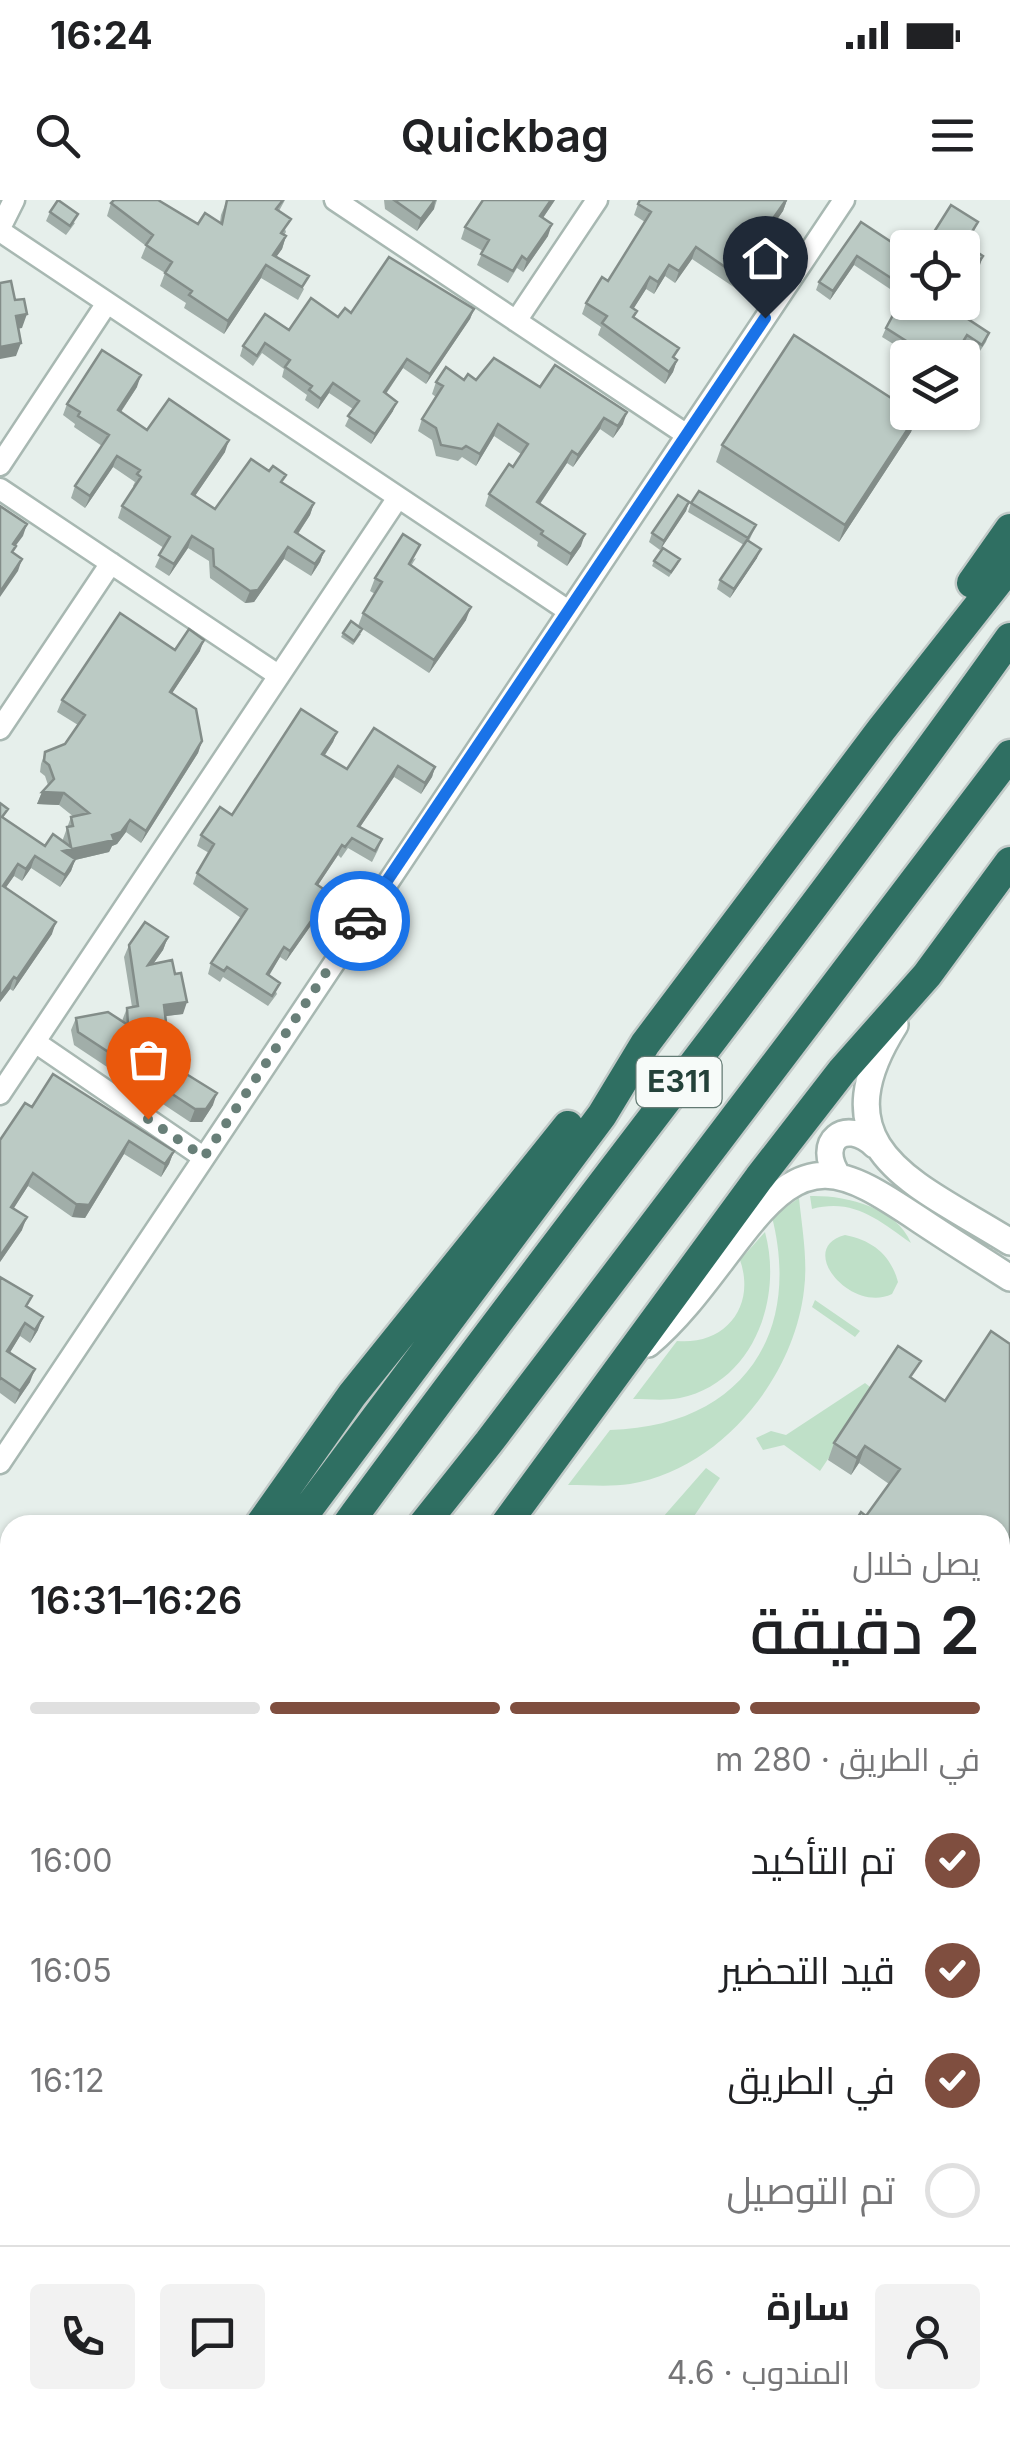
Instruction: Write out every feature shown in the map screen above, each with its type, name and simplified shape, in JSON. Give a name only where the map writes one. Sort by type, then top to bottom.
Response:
[{"type":"highway","points":[[881,730],[932,638],[1010,529]]},
{"type":"highway","points":[[303,1515],[602,1114],[645,1044],[1010,566]]},
{"type":"highway","name":"E311","points":[[353,1515],[909,779],[1010,638]]},
{"type":"highway","name":"E311","points":[[431,1515],[1010,755]]},
{"type":"highway","points":[[512,1515],[806,1117],[927,975],[1010,862]]},
{"type":"highway","points":[[267,1515],[393,1341],[586,1104],[645,1044]]},
{"type":"highway","points":[[446,1515],[489,1442]]},
{"type":"street","points":[[14,200],[0,230],[566,610]]},
{"type":"street","points":[[516,321],[597,200]]},
{"type":"street","points":[[0,1463],[566,610],[844,200]]},
{"type":"street","points":[[346,203],[686,436]]},
{"type":"street","points":[[0,466],[107,303]]},
{"type":"street","points":[[0,489],[278,676]]},
{"type":"street","points":[[0,1094],[397,499]]},
{"type":"street","points":[[0,728],[110,563]]},
{"type":"street","points":[[875,1146],[866,1099],[870,1076],[878,1053],[927,975]]},
{"type":"street","points":[[36,1042],[204,1157]]},
{"type":"street","points":[[838,1176],[829,1158],[832,1143],[844,1133],[860,1134],[904,1175],[1010,1242]]},
{"type":"street","points":[[627,1358],[674,1321],[765,1203],[798,1180],[838,1176],[854,1180],[1010,1278]]},
{"type":"green space","points":[[810,1196],[853,1201],[882,1212],[894,1220],[911,1243],[865,1213],[841,1206],[812,1209]]},
{"type":"green space","points":[[799,1198],[805,1267],[797,1323],[785,1356],[747,1415],[694,1460],[663,1475],[622,1485],[568,1485],[610,1430],[654,1425],[693,1413],[725,1394],[750,1368],[768,1338],[777,1302],[779,1261],[772,1217]]},
{"type":"green space","points":[[765,1232],[770,1257],[766,1309],[744,1356],[727,1375],[706,1389],[674,1399],[633,1399],[677,1341],[710,1336],[733,1319],[744,1293],[740,1260]]},
{"type":"green space","points":[[845,1235],[872,1245],[885,1257],[898,1282],[892,1294],[876,1298],[860,1295],[834,1277],[825,1253],[831,1242]]},
{"type":"green space","points":[[815,1300],[860,1331],[855,1337],[812,1307]]},
{"type":"green space","points":[[865,1383],[874,1390],[820,1471],[784,1445],[763,1450],[756,1438],[771,1431],[786,1435]]},
{"type":"green space","points":[[706,1468],[720,1478],[695,1515],[665,1515]]},
{"type":"building","points":[[58,200],[78,214],[70,226],[50,212]]},
{"type":"building","points":[[158,200],[198,224],[205,213],[222,224],[227,200],[283,200],[276,209],[291,219],[281,233],[286,236],[273,255],[309,276],[302,287],[266,265],[228,321],[165,273],[172,262],[146,245],[153,235],[111,203]]},
{"type":"building","points":[[394,200],[435,200],[421,219]]},
{"type":"building","points":[[483,200],[551,200],[540,216],[552,224],[527,260],[522,256],[513,271],[481,254],[489,240],[465,227]]},
{"type":"building","points":[[640,200],[786,200],[744,260],[766,275],[757,289],[696,247],[679,271],[669,265],[658,282],[650,277],[631,307],[637,311],[633,317],[679,348],[669,372],[602,323],[607,316],[586,303],[602,277],[608,281],[651,212],[638,204]]},
{"type":"building","points":[[951,205],[978,222],[973,230],[935,230]]},
{"type":"building","points":[[861,222],[890,241],[890,277],[857,256],[833,291],[819,282]]},
{"type":"building","points":[[389,257],[474,309],[430,374],[407,359],[384,392],[397,402],[375,434],[348,416],[359,401],[333,383],[321,399],[309,390],[312,386],[285,367],[290,360],[265,343],[257,356],[243,346],[265,314],[289,330],[311,298],[338,317],[345,308],[351,313]]},
{"type":"building","points":[[11,281],[15,300],[24,299],[27,314],[16,316],[21,343],[0,347],[0,283]]},
{"type":"building","points":[[890,320],[969,320],[989,333],[982,345],[980,340],[967,335],[964,340],[905,340],[886,328]]},
{"type":"building","points":[[794,335],[890,397],[890,430],[907,430],[845,525],[722,445]]},
{"type":"building","points":[[102,350],[141,375],[118,410],[147,430],[169,399],[229,440],[192,494],[215,509],[251,459],[269,471],[273,466],[286,475],[281,482],[314,503],[295,532],[324,551],[315,564],[288,547],[258,590],[250,591],[214,566],[213,549],[192,536],[174,564],[159,555],[170,537],[122,506],[141,477],[137,474],[140,470],[117,456],[90,496],[75,486],[109,435],[78,416],[80,412],[67,404]]},
{"type":"building","points":[[494,358],[540,387],[555,365],[627,412],[618,426],[604,418],[578,455],[572,451],[537,502],[585,534],[571,554],[489,494],[528,444],[498,424],[480,454],[466,446],[462,449],[441,445],[436,428],[422,419],[443,386],[436,382],[446,367],[464,380],[468,374],[476,380]]},
{"type":"building","points":[[699,491],[756,525],[748,538],[691,503]]},
{"type":"building","points":[[678,495],[689,502],[664,541],[652,533]]},
{"type":"building","points":[[0,506],[27,524],[13,544],[16,546],[12,552],[22,559],[0,592]]},
{"type":"building","points":[[403,534],[420,545],[409,564],[471,607],[434,660],[363,613],[382,582],[375,578]]},
{"type":"building","points":[[747,540],[761,549],[734,589],[720,580]]},
{"type":"building","points":[[663,548],[680,559],[671,572],[654,561]]},
{"type":"building","points":[[120,613],[175,650],[189,629],[204,640],[170,692],[196,709],[202,741],[146,831],[130,820],[121,832],[112,835],[114,840],[63,851],[75,859],[65,875],[35,856],[26,869],[18,864],[3,886],[56,922],[17,979],[14,977],[0,996],[0,803],[8,809],[2,817],[45,846],[53,834],[71,847],[67,827],[73,826],[71,817],[89,813],[64,793],[42,792],[54,779],[44,761],[45,752],[65,744],[85,715],[62,700]]},
{"type":"building","points":[[351,621],[362,629],[354,641],[343,633]]},
{"type":"building","points":[[301,709],[337,732],[322,754],[347,769],[374,728],[435,767],[425,783],[398,766],[358,826],[382,839],[375,851],[352,838],[345,847],[342,845],[316,884],[325,890],[318,900],[323,904],[290,951],[284,947],[267,974],[280,983],[272,996],[227,967],[224,971],[211,963],[247,909],[197,873],[214,844],[201,835],[220,807],[232,815]]},
{"type":"building","points":[[145,922],[168,937],[148,965],[172,960],[175,974],[181,973],[187,1002],[164,1005],[167,1031],[125,1036],[217,1093],[206,1109],[195,1109],[78,1032],[76,1018],[108,1012],[128,1025],[127,1008],[138,1006],[129,945]]},
{"type":"building","points":[[53,1074],[174,1151],[165,1164],[129,1141],[89,1205],[76,1204],[33,1173],[11,1207],[27,1217],[0,1256],[0,1140],[25,1103],[32,1107]]},
{"type":"building","points":[[0,1277],[32,1296],[26,1306],[43,1317],[35,1330],[25,1323],[7,1351],[35,1369],[20,1391],[0,1379]]},
{"type":"building","points":[[991,1331],[1010,1344],[1010,1515],[867,1515],[900,1469],[865,1446],[857,1458],[834,1443],[898,1346],[921,1361],[910,1377],[945,1401]]},
{"type":"way so far","points":[[148,1119],[204,1157],[360,921]]},
{"type":"route","points":[[360,921],[765,318]]}]
